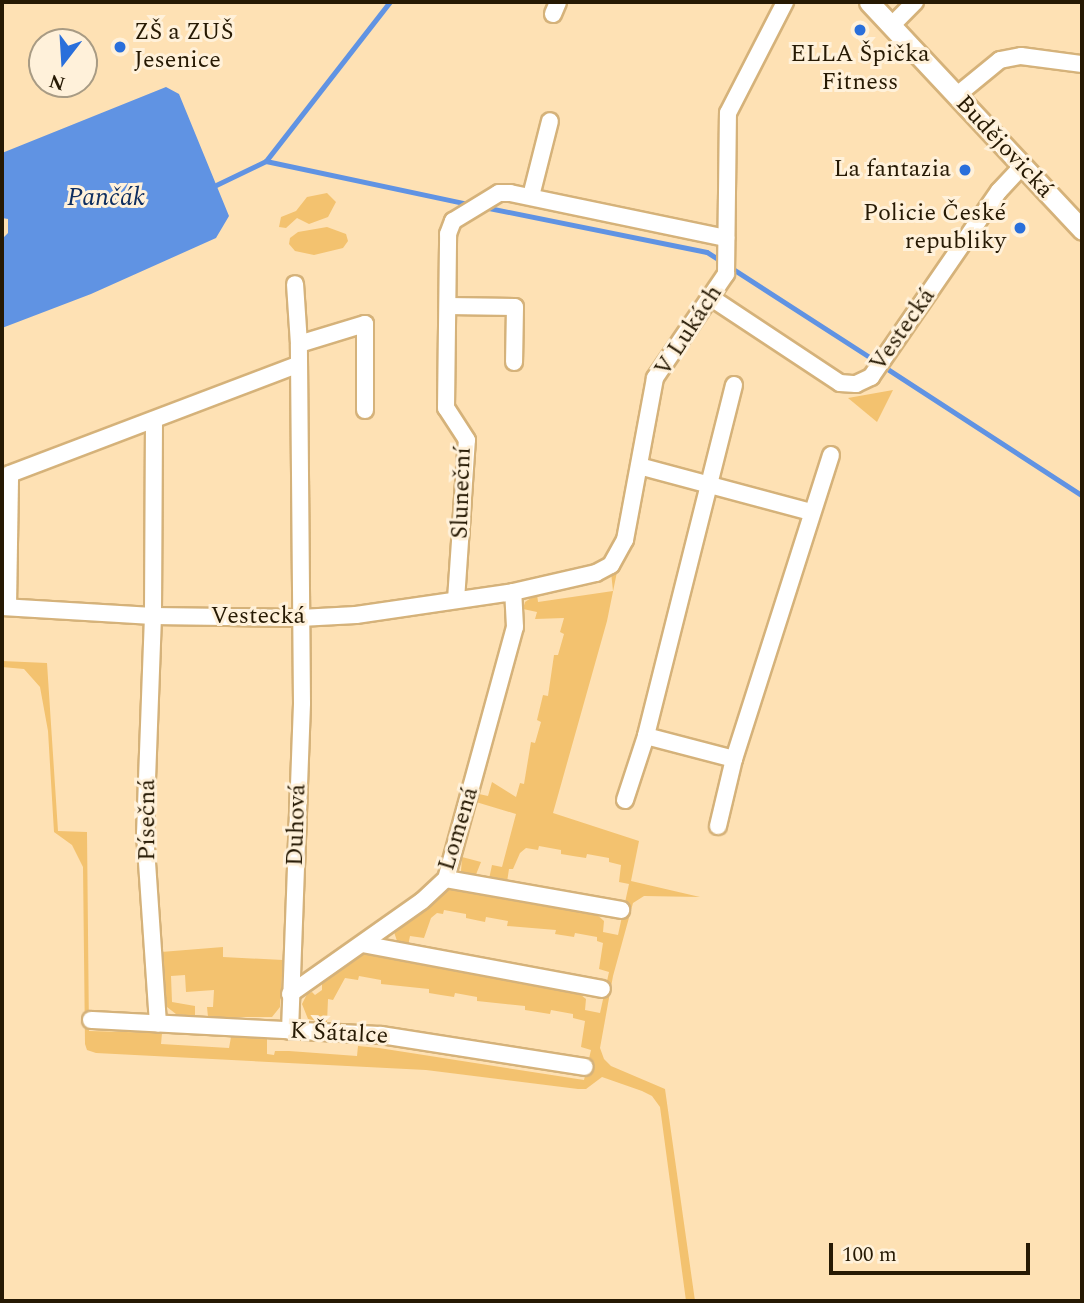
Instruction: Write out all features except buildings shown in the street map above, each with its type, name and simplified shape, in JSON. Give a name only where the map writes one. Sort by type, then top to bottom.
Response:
[{"type":"main road","name":"Budějovická","points":[[870,2],[1082,230]]},
{"type":"street","name":"V Lukách","points":[[513,592],[596,573],[611,565],[625,540],[655,378],[726,274],[728,113],[785,2]]},
{"type":"street","points":[[891,26],[915,2]]},
{"type":"street","points":[[956,96],[1000,61],[1021,56],[1082,64]]},
{"type":"street","points":[[531,196],[550,121]]},
{"type":"street","name":"Vestecká","points":[[710,297],[840,383],[856,384],[871,377],[999,191],[1022,166]]},
{"type":"street","name":"Sluneční","points":[[456,600],[467,440],[446,408],[450,226],[499,193],[531,196],[726,238]]},
{"type":"street","name":"Duhová","points":[[290,1031],[302,703],[297,365],[299,344],[295,284]]},
{"type":"street","points":[[448,306],[515,307],[514,362]]},
{"type":"street","points":[[299,344],[365,324],[365,410]]},
{"type":"street","points":[[5,607],[10,474],[297,365]]},
{"type":"street","points":[[625,800],[646,736],[734,385]]},
{"type":"street","name":"Písečná","points":[[154,421],[153,616],[145,833],[158,1024]]},
{"type":"street","points":[[718,826],[734,759],[831,455]]},
{"type":"street","points":[[639,466],[811,512]]},
{"type":"street","name":"Vestecká","points":[[5,607],[153,616],[300,618],[356,615],[513,592]]},
{"type":"street","name":"Lomená","points":[[290,994],[362,944],[446,879],[515,627],[513,592]]},
{"type":"street","points":[[646,736],[734,759]]},
{"type":"street","points":[[446,879],[621,910]]},
{"type":"street","points":[[362,944],[602,989]]},
{"type":"street","name":"K Šátalce","points":[[91,1020],[429,1040],[585,1067]]},
{"type":"shaded area","points":[[327,193],[336,202],[328,217],[309,224],[297,218],[286,228],[279,227],[281,217],[296,211],[307,197]]},
{"type":"shaded area","points":[[327,227],[346,234],[348,241],[343,248],[314,255],[295,251],[289,244],[290,238],[298,232]]},
{"type":"shaded area","points":[[893,390],[877,422],[848,398]]},
{"type":"shaded area","points":[[618,567],[607,621],[553,813],[639,841],[631,881],[700,897],[644,896],[633,903],[613,976],[600,1048],[604,1059],[611,1066],[665,1089],[695,1301],[686,1301],[660,1107],[652,1096],[642,1091],[602,1077],[586,1089],[578,1089],[426,1070],[96,1053],[87,1050],[83,867],[72,845],[54,832],[48,731],[40,687],[24,669],[2,667],[2,661],[47,663],[58,831],[87,832],[89,1031],[162,1033],[161,1044],[229,1048],[231,1037],[267,1039],[267,1054],[274,1055],[275,1051],[289,1051],[357,1056],[358,1046],[379,1048],[584,1080],[591,1050],[581,1047],[585,1021],[573,1018],[573,1014],[551,1010],[550,1014],[525,1010],[525,1006],[477,1001],[477,997],[455,993],[454,997],[429,993],[429,989],[381,984],[381,980],[359,976],[358,980],[345,978],[333,1000],[328,999],[327,1023],[308,1019],[302,1004],[307,994],[312,992],[315,995],[322,990],[322,984],[361,955],[368,954],[576,991],[586,999],[585,1010],[600,1013],[609,972],[599,969],[603,943],[597,941],[597,937],[575,933],[574,937],[555,934],[556,930],[507,926],[508,921],[486,917],[485,922],[466,918],[466,914],[444,910],[443,914],[437,913],[431,918],[424,938],[410,936],[408,946],[397,941],[394,932],[445,891],[454,889],[595,913],[604,921],[603,932],[618,935],[629,884],[619,882],[621,865],[609,862],[609,858],[587,854],[586,858],[561,854],[561,850],[539,846],[538,850],[526,848],[520,853],[513,869],[509,869],[507,882],[489,879],[492,865],[502,867],[516,814],[476,802],[479,794],[488,796],[492,782],[516,797],[520,783],[524,784],[531,742],[535,743],[541,722],[537,720],[543,695],[548,696],[554,655],[558,655],[564,634],[560,632],[564,618],[535,619],[537,612],[523,609],[525,602],[537,594],[538,602],[613,591],[611,572]]},
{"type":"shaded area","points":[[462,857],[481,862],[475,877],[461,871]]},
{"type":"shaded area","points":[[223,947],[223,957],[283,960],[280,1007],[272,1017],[208,1017],[207,1007],[213,1007],[214,990],[186,992],[185,975],[171,976],[172,1002],[195,1006],[195,1016],[176,1014],[167,1007],[161,952]]},
{"type":"water","name":"Pančák","points":[[166,87],[179,94],[229,216],[216,238],[91,294],[2,328],[2,239],[8,233],[8,219],[2,218],[2,153]]},
{"type":"waterway","points":[[212,187],[266,161],[390,2]]},
{"type":"waterway","points":[[266,161],[468,204]]},
{"type":"waterway","points":[[484,207],[707,252],[723,262]]},
{"type":"waterway","points":[[730,267],[876,361]]},
{"type":"waterway","points":[[883,366],[1082,495]]},
{"type":"place","name":"ELLA Špička Fitness","points":[[860,30]]},
{"type":"place","name":"ZŠ a ZUŠ Jesenice","points":[[120,47]]},
{"type":"place","name":"La fantazia","points":[[965,170]]},
{"type":"place","name":"Policie České republiky","points":[[1020,228]]}]
